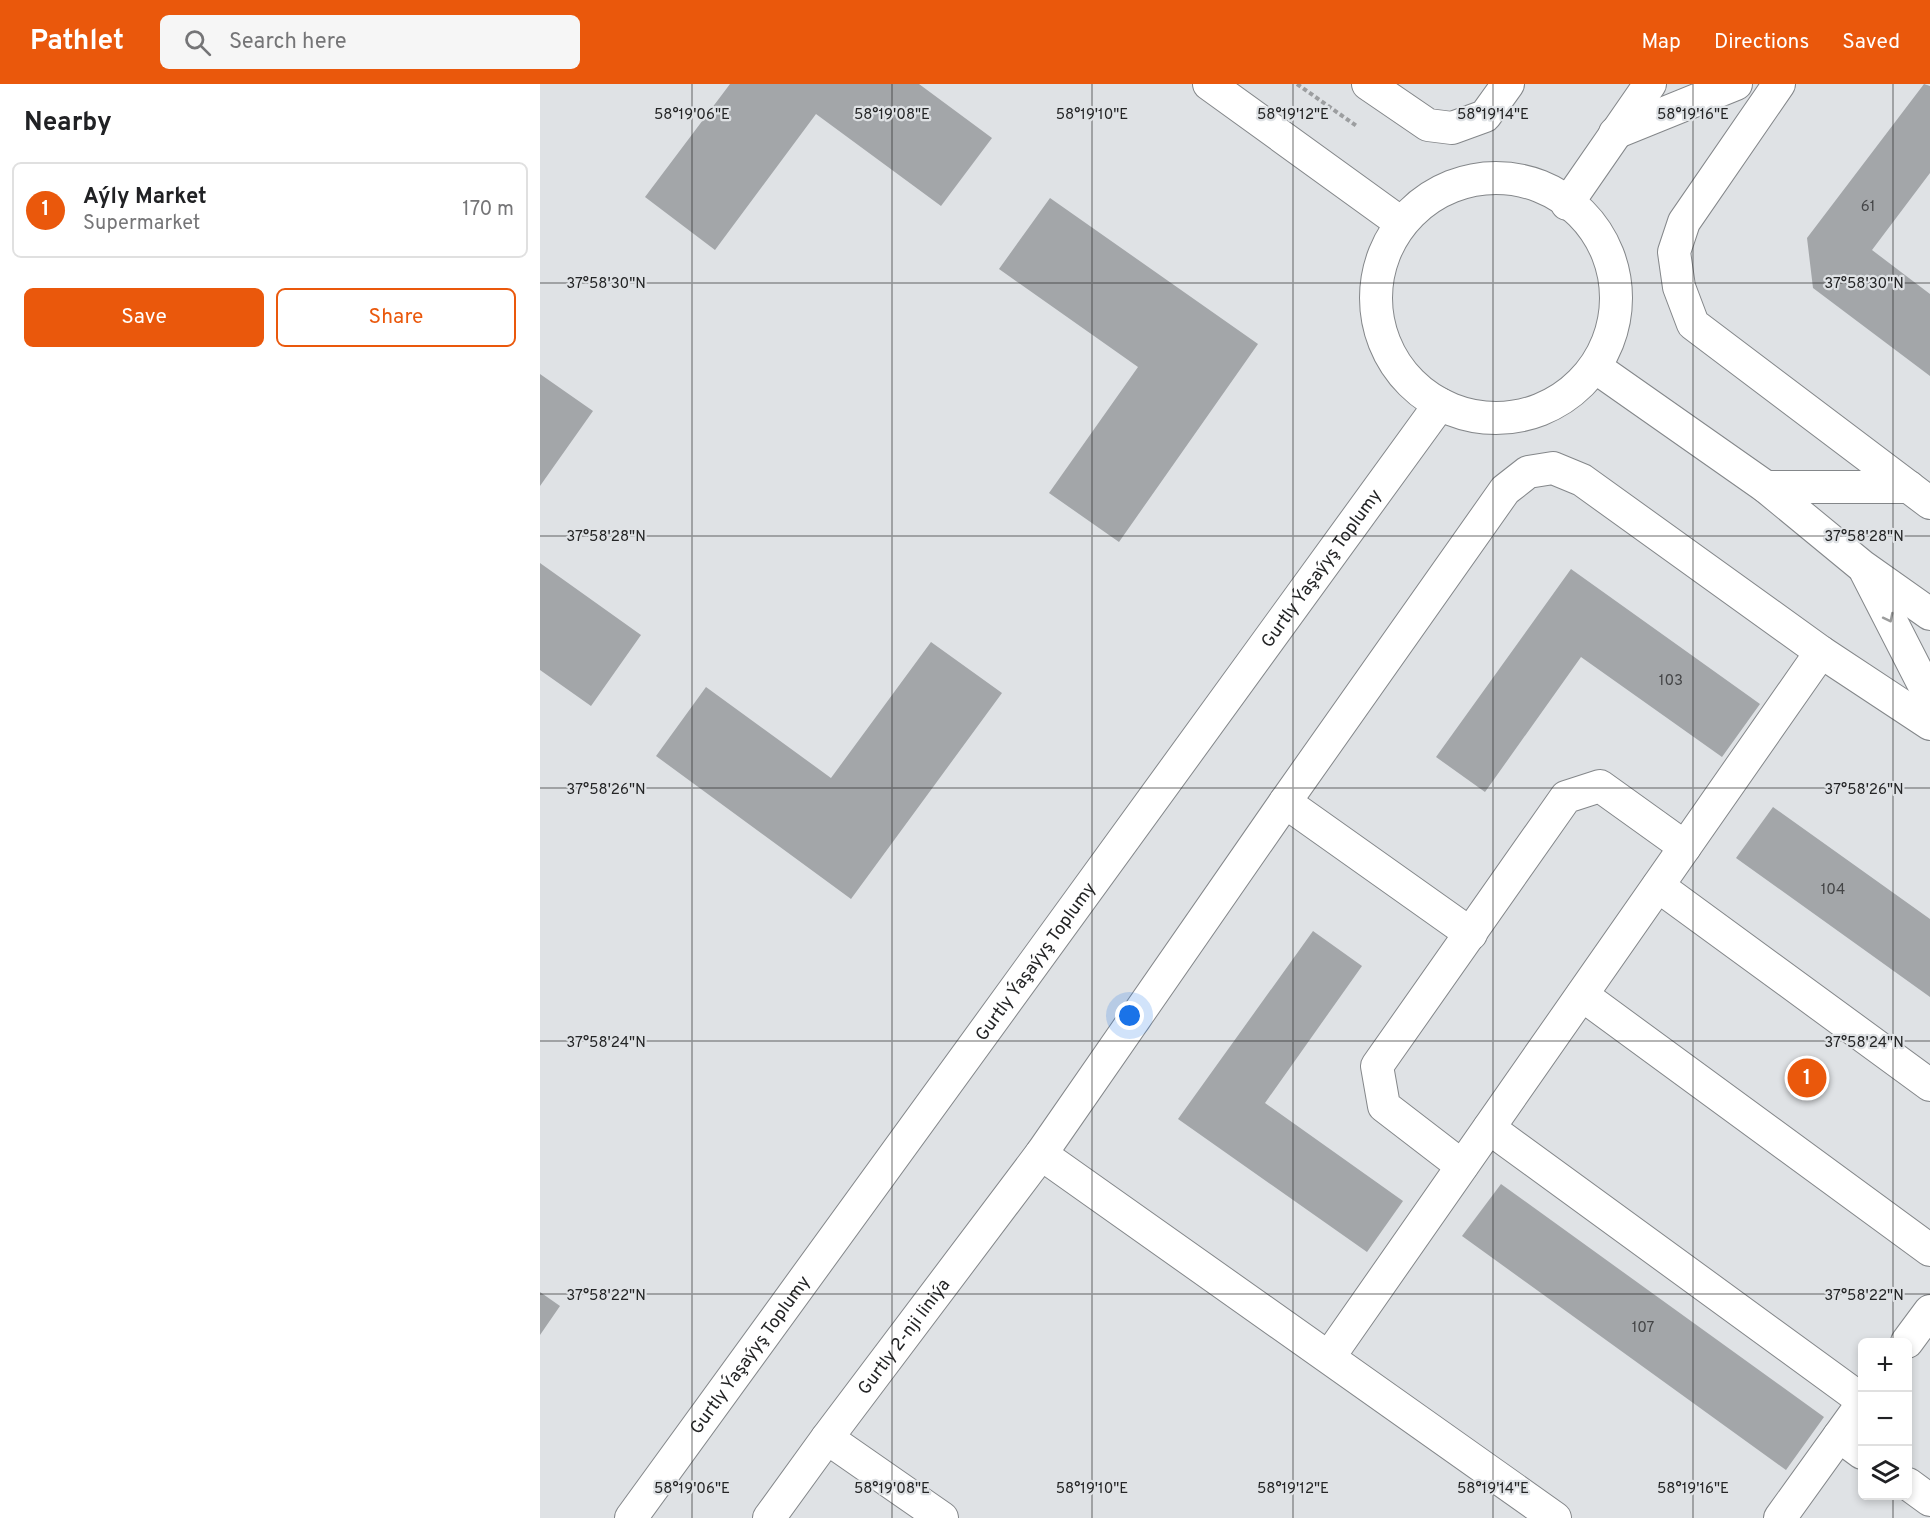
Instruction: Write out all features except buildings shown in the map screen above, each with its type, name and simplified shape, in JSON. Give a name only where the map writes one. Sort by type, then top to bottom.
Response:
[{"type":"street","points":[[1209,84],[1401,223]]},
{"type":"street","points":[[1368,84],[1428,126],[1452,128],[1485,116],[1508,84]]},
{"type":"street","points":[[1567,204],[1650,84]]},
{"type":"street","points":[[1615,133],[1736,84]]},
{"type":"street","points":[[1779,84],[1684,222],[1674,252],[1679,287],[1693,324],[1919,495]]},
{"type":"street","points":[[1484,178],[1508,178],[1532,183],[1555,192],[1567,204],[1590,222],[1603,241],[1616,283],[1617,305],[1613,327],[1606,348],[1595,367],[1581,384],[1564,397],[1545,408],[1524,415],[1502,418],[1481,417],[1440,404],[1420,391],[1403,375],[1390,355],[1381,334],[1376,311],[1376,288],[1380,265],[1401,223],[1438,192],[1460,183],[1484,178]]},
{"type":"street","points":[[1595,367],[1766,487],[1862,566],[1930,614]]},
{"type":"street","name":"Gurtly Ýaşaýyş Toplumy","points":[[631,1518],[1440,404]]},
{"type":"street","name":"Gurtly 2-nji liniýa","points":[[769,1518],[1041,1154],[1505,490],[1528,472],[1553,468],[1582,480],[1821,652],[1930,724]]},
{"type":"street","points":[[1766,487],[1919,495]]},
{"type":"street","points":[[1862,566],[1930,697]]},
{"type":"street","points":[[1329,1357],[1821,652]]},
{"type":"street","points":[[1462,1166],[1384,1106],[1377,1066],[1566,798],[1600,786],[1685,847]]},
{"type":"street","points":[[1285,802],[1471,934]]},
{"type":"street","points":[[1658,886],[1930,1085]]},
{"type":"street","points":[[1582,995],[1930,1250]]},
{"type":"street","points":[[1489,1128],[1858,1398]]},
{"type":"street","points":[[1041,1154],[1555,1518]]},
{"type":"street","points":[[1910,1338],[1930,1311]]},
{"type":"street","points":[[1780,1518],[1851,1444],[1858,1420]]},
{"type":"street","points":[[827,1438],[942,1518]]},
{"type":"street","points":[[1912,1487],[1930,1500]]},
{"type":"path","points":[[1297,84],[1358,127]]},
{"type":"place","name":"Aýly Market","points":[[1807,1078]]}]
